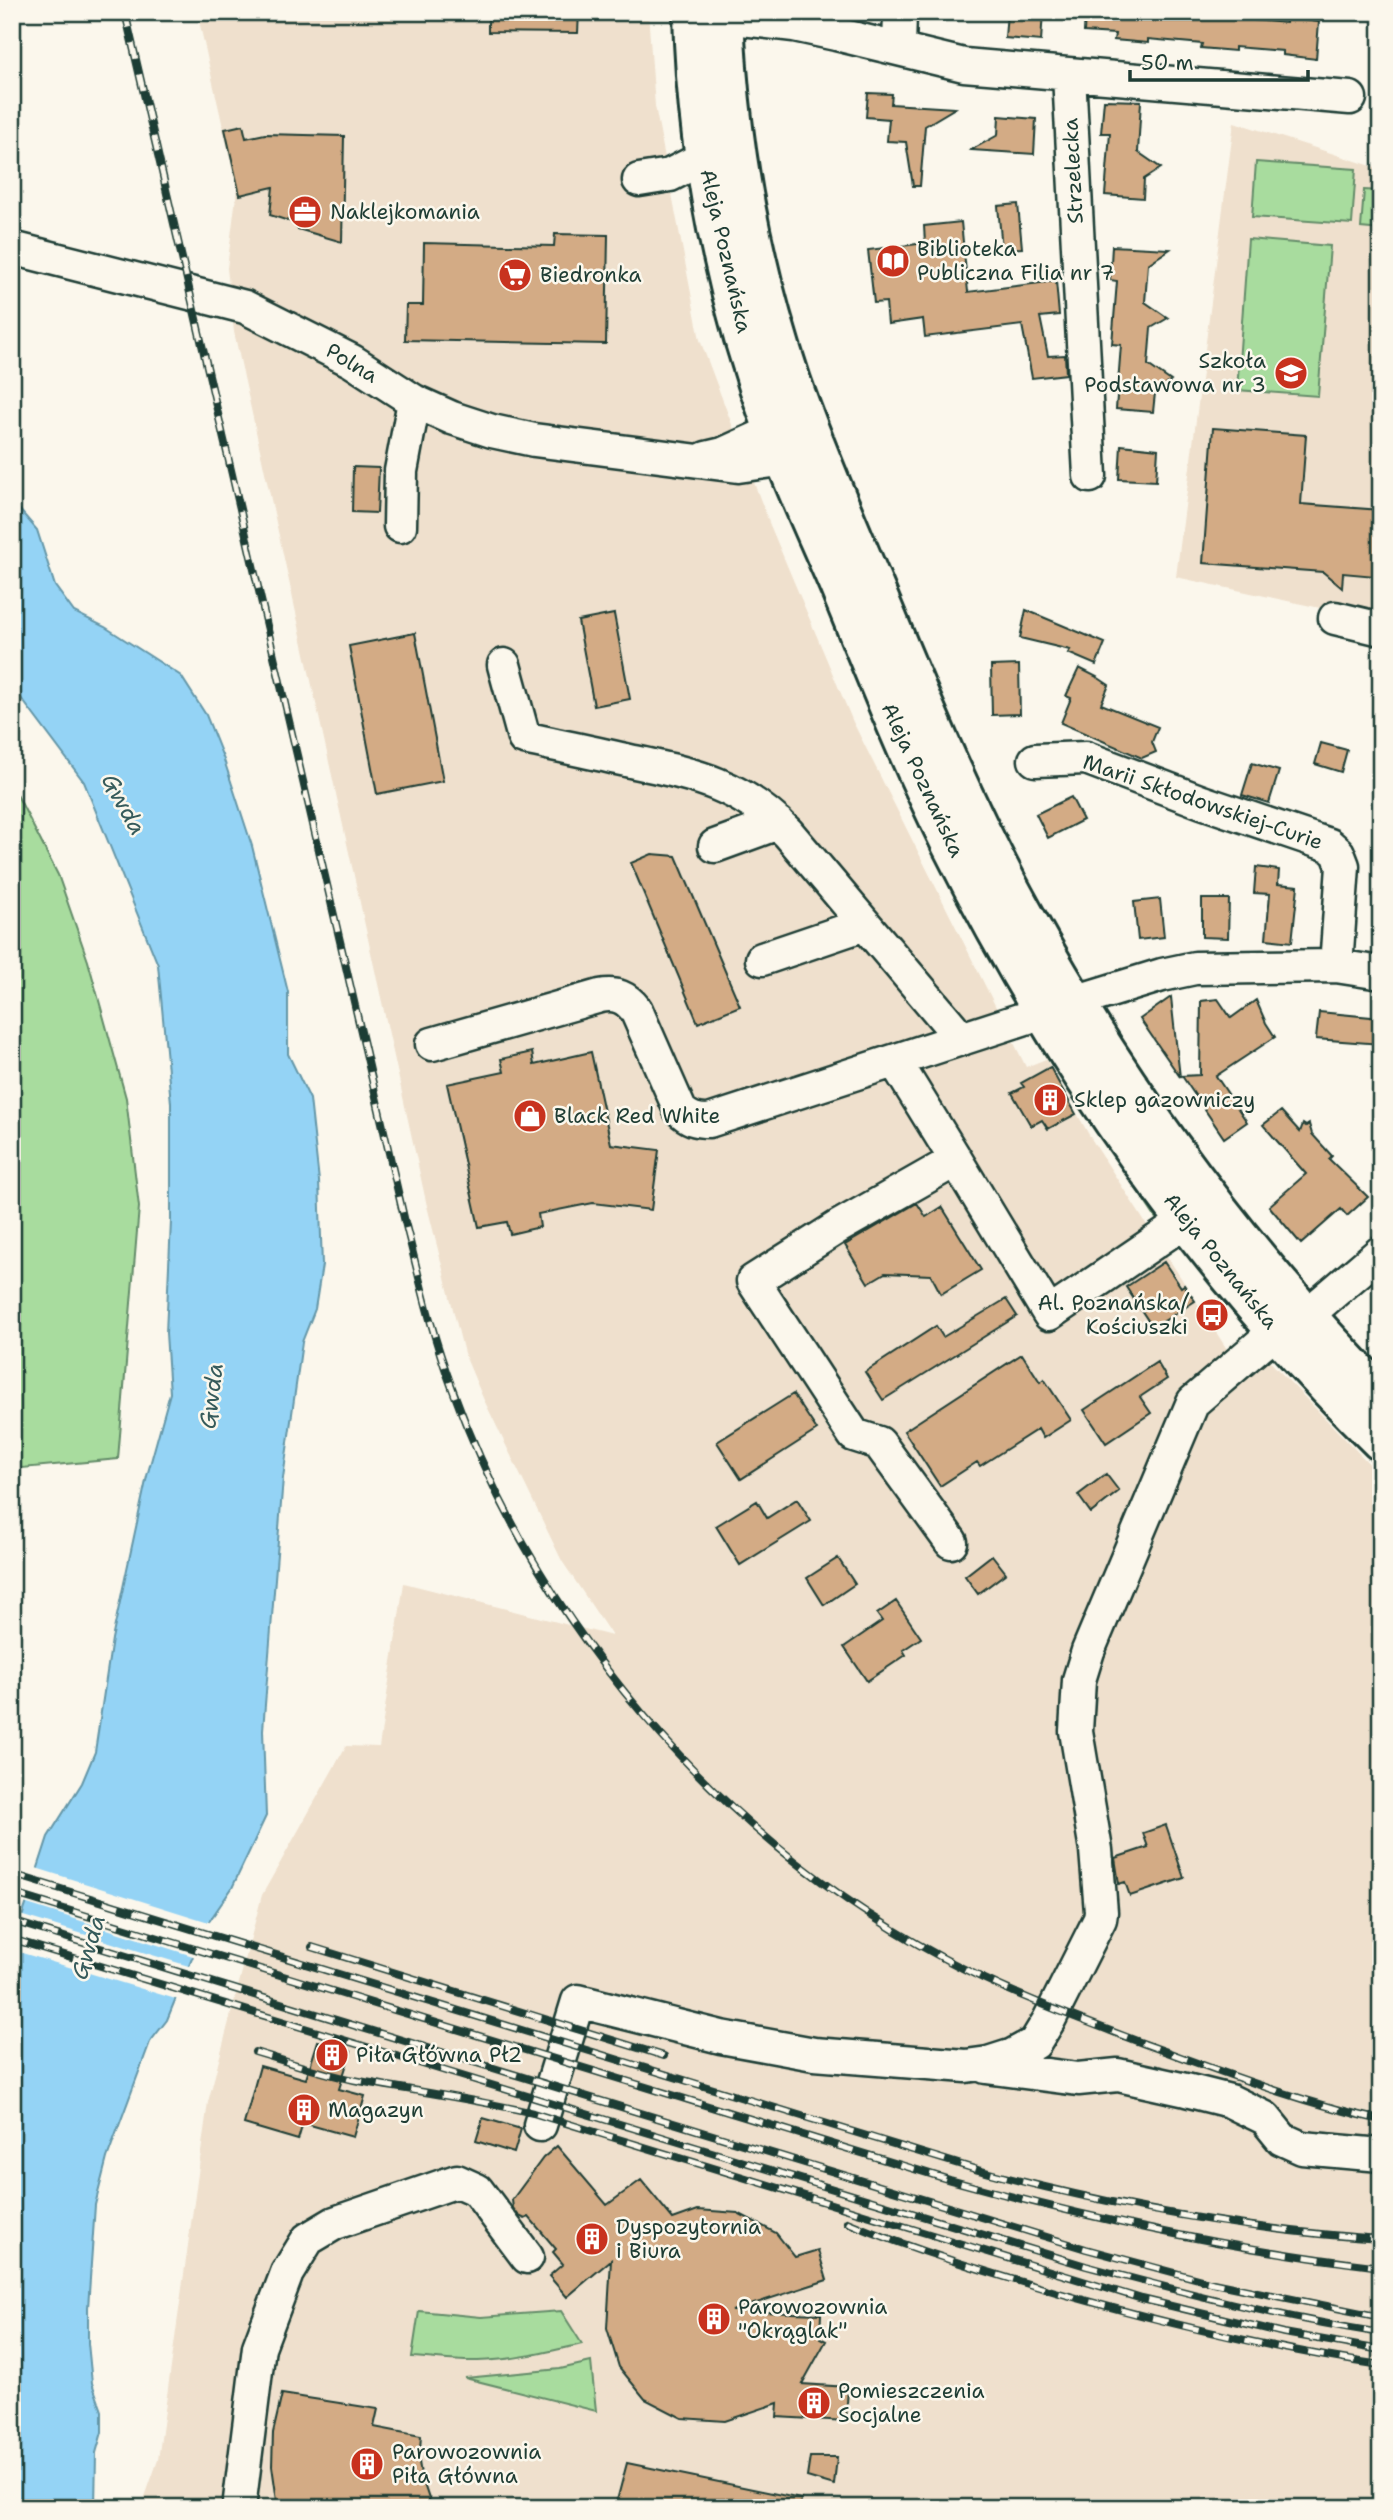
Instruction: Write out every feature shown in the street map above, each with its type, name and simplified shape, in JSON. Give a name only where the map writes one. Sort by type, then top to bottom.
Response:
[{"type":"main road","name":"Aleja Poznańska","points":[[714,14],[697,97],[705,156],[730,285],[795,439],[961,792],[1022,912],[1059,1007],[1114,1121],[1187,1220],[1292,1323],[1381,1396]]},
{"type":"main road","name":"Aleja Poznańska","points":[[714,14],[746,214],[774,325],[795,439]]},
{"type":"main road","name":"Aleja Poznańska","points":[[1059,1007],[1157,1128],[1255,1256],[1292,1323],[1381,1441]]},
{"type":"street","points":[[899,49],[901,12]]},
{"type":"street","points":[[714,14],[798,19],[964,65],[1350,98]]},
{"type":"street","name":"Strzelecka","points":[[1069,75],[1090,476]]},
{"type":"street","points":[[639,180],[670,175],[705,156]]},
{"type":"street","name":"Polna","points":[[12,247],[245,306],[352,361],[414,401],[452,418],[513,435],[694,460],[795,439]]},
{"type":"street","points":[[400,526],[401,471],[414,401]]},
{"type":"street","points":[[1335,618],[1381,629]]},
{"type":"street","points":[[504,665],[524,738],[707,779],[744,797],[778,823],[962,1039]]},
{"type":"street","name":"Marii Skłodowskiej-Curie","points":[[1035,761],[1086,758],[1202,802],[1326,843],[1341,859],[1343,872],[1336,966]]},
{"type":"street","points":[[715,846],[778,823]]},
{"type":"street","points":[[762,959],[865,924]]},
{"type":"street","points":[[432,1044],[600,996],[620,996],[636,1010],[680,1110],[687,1117],[709,1121],[1162,975],[1195,968],[1336,966],[1381,973]]},
{"type":"street","points":[[895,1061],[1049,1314],[1187,1220]]},
{"type":"street","points":[[951,1542],[879,1443],[854,1435],[754,1281],[838,1227],[956,1160]]},
{"type":"street","points":[[974,2065],[1013,2055],[1034,2043],[1049,2020],[1100,1919],[1101,1895],[1096,1850],[1076,1731],[1077,1698],[1082,1670],[1193,1402],[1381,1252]]},
{"type":"street","points":[[540,2125],[578,2001],[721,2036],[814,2054],[880,2061],[974,2065],[1078,2079],[1118,2075],[1230,2101],[1265,2118],[1282,2138],[1302,2148],[1381,2155]]},
{"type":"street","points":[[239,2508],[259,2347],[287,2273],[308,2238],[335,2223],[457,2181],[477,2190],[527,2257]]},
{"type":"shaded area","points":[[197,12],[648,12],[655,106],[700,340],[770,525],[853,722],[1026,1067],[1046,1059],[1092,1140],[1232,1357],[1253,1344],[1381,1476],[1381,2508],[141,2508],[158,2460],[208,2102],[262,1895],[346,1746],[379,1747],[404,1583],[612,1636],[562,1561],[464,1353],[427,1206],[234,332],[227,268],[237,189]]},
{"type":"shaded area","points":[[779,12],[882,12],[865,30]]},
{"type":"shaded area","name":"Szkoła Podstawowa nr 3","points":[[1234,122],[1381,169],[1381,621],[1176,577]]},
{"type":"green space","points":[[1256,162],[1356,169],[1352,224],[1252,217]]},
{"type":"green space","points":[[1364,190],[1381,191],[1381,230],[1361,228]]},
{"type":"green space","points":[[1248,239],[1330,246],[1318,396],[1237,390]]},
{"type":"green space","points":[[12,785],[58,875],[88,961],[126,1098],[139,1207],[118,1459],[12,1469]]},
{"type":"green space","points":[[1096,1128],[1160,1216],[1161,1223],[1157,1220]]},
{"type":"green space","points":[[419,2311],[481,2317],[561,2311],[582,2344],[491,2360],[412,2357]]},
{"type":"green space","points":[[591,2362],[596,2411],[465,2378],[560,2369]]},
{"type":"water","name":"Gwda","points":[[12,501],[37,530],[55,586],[74,612],[105,627],[181,676],[206,715],[252,846],[288,992],[288,1054],[310,1099],[319,1181],[322,1265],[315,1309],[302,1342],[283,1478],[263,1730],[266,1816],[232,1888],[204,1929],[167,2020],[150,2042],[107,2158],[95,2205],[88,2343],[92,2383],[102,2411],[102,2432],[96,2453],[95,2508],[12,2508],[12,1948],[48,1837],[82,1783],[95,1752],[112,1639],[147,1476],[170,1393],[166,1333],[171,1221],[171,1103],[158,965],[84,782],[12,686]]},
{"type":"pier","points":[[36,1868],[212,1923],[196,1957],[24,1903]]},
{"type":"pier","points":[[20,1915],[192,1967],[179,2000],[12,1950],[12,1937]]},
{"type":"building","points":[[488,12],[579,12],[578,33],[488,32]]},
{"type":"building","points":[[1007,12],[1043,12],[1041,41],[1005,38]]},
{"type":"building","points":[[1085,12],[1169,12],[1204,16],[1205,12],[1244,12],[1243,19],[1286,23],[1286,18],[1319,22],[1316,59],[1283,55],[1283,51],[1235,47],[1235,51],[1201,48],[1202,44],[1148,39],[1148,43],[1114,40],[1115,34],[1084,32]]},
{"type":"building","points":[[868,93],[892,94],[891,104],[955,108],[925,126],[920,186],[913,186],[906,142],[887,141],[889,119],[866,117]]},
{"type":"building","points":[[1104,100],[1141,101],[1138,152],[1161,168],[1144,179],[1143,198],[1105,195],[1110,133],[1101,133]]},
{"type":"building","points":[[999,116],[1036,119],[1034,154],[971,150],[998,135]]},
{"type":"building","points":[[243,125],[246,138],[265,134],[344,136],[342,242],[298,229],[292,222],[270,215],[273,187],[240,195],[225,129]]},
{"type":"building","points":[[1018,204],[1022,248],[1002,249],[998,206]]},
{"type":"building","points":[[961,222],[968,292],[1056,281],[1059,315],[1040,317],[1048,356],[1065,355],[1066,374],[1032,378],[1022,325],[925,337],[923,319],[888,324],[886,302],[874,303],[868,250],[925,243],[924,226]]},
{"type":"building","name":"Biedronka","points":[[555,234],[608,235],[606,344],[405,340],[406,305],[423,305],[424,243],[554,246]]},
{"type":"building","points":[[1112,246],[1170,249],[1148,264],[1145,302],[1168,318],[1151,328],[1148,365],[1171,381],[1155,393],[1153,412],[1116,409],[1121,345],[1112,344],[1117,281],[1110,280]]},
{"type":"building","points":[[1213,428],[1306,435],[1301,504],[1381,510],[1381,572],[1375,572],[1375,576],[1343,573],[1342,588],[1323,572],[1203,563]]},
{"type":"building","points":[[1121,445],[1158,449],[1156,481],[1119,479]]},
{"type":"building","points":[[353,467],[379,468],[377,513],[352,512]]},
{"type":"building","points":[[1026,610],[1105,643],[1096,665],[1068,653],[1070,650],[1020,638]]},
{"type":"building","points":[[614,614],[630,699],[594,706],[578,621]]},
{"type":"building","points":[[415,633],[443,781],[377,794],[349,646]]},
{"type":"building","points":[[1019,665],[1020,714],[992,715],[991,666]]},
{"type":"building","points":[[1079,668],[1109,685],[1101,704],[1158,727],[1152,742],[1156,752],[1142,758],[1061,723],[1071,698],[1066,696]]},
{"type":"building","points":[[1321,743],[1347,750],[1341,772],[1315,764]]},
{"type":"building","points":[[1252,763],[1279,771],[1269,803],[1242,795]]},
{"type":"building","points":[[1071,797],[1083,820],[1048,838],[1036,814]]},
{"type":"building","points":[[652,854],[676,856],[740,1006],[698,1023],[631,863]]},
{"type":"building","points":[[1256,867],[1279,870],[1278,884],[1298,886],[1292,942],[1266,939],[1270,894],[1254,893]]},
{"type":"building","points":[[1160,899],[1164,937],[1138,940],[1134,902]]},
{"type":"building","points":[[1202,899],[1229,899],[1228,938],[1202,937]]},
{"type":"building","points":[[1171,997],[1174,1025],[1180,1077],[1140,1019]]},
{"type":"building","points":[[1218,999],[1231,1018],[1256,1000],[1275,1037],[1216,1076],[1247,1122],[1224,1138],[1182,1076],[1200,1075],[1201,1001]]},
{"type":"building","points":[[1319,1012],[1381,1018],[1381,1044],[1316,1039]]},
{"type":"building","name":"Black Red White","points":[[532,1052],[534,1065],[591,1052],[611,1144],[659,1150],[651,1210],[593,1203],[538,1214],[540,1227],[510,1234],[507,1222],[479,1227],[447,1084],[504,1072],[501,1059]]},
{"type":"building","name":"Sklep gazowniczy","points":[[1050,1067],[1076,1114],[1048,1129],[1042,1120],[1031,1126],[1012,1093],[1024,1087],[1021,1083]]},
{"type":"building","points":[[1281,1111],[1300,1132],[1303,1124],[1309,1124],[1312,1134],[1332,1156],[1329,1159],[1368,1197],[1347,1216],[1341,1209],[1301,1244],[1269,1206],[1306,1174],[1263,1125]]},
{"type":"building","points":[[917,1203],[926,1217],[942,1207],[981,1270],[941,1294],[931,1275],[885,1273],[868,1283],[845,1245]]},
{"type":"building","points":[[1164,1262],[1181,1287],[1184,1285],[1195,1301],[1153,1328],[1126,1287]]},
{"type":"building","points":[[1006,1299],[1017,1316],[883,1400],[865,1372],[936,1326],[943,1337]]},
{"type":"building","points":[[1022,1354],[1040,1382],[1044,1379],[1071,1420],[1043,1438],[1038,1429],[980,1466],[977,1462],[940,1486],[904,1431]]},
{"type":"building","points":[[1157,1362],[1167,1379],[1140,1397],[1151,1413],[1106,1443],[1084,1410]]},
{"type":"building","points":[[793,1394],[817,1430],[741,1479],[717,1442]]},
{"type":"building","points":[[1106,1474],[1119,1491],[1091,1513],[1078,1495]]},
{"type":"building","points":[[797,1499],[811,1521],[740,1565],[716,1526],[757,1501],[767,1518]]},
{"type":"building","points":[[992,1555],[1006,1573],[978,1594],[965,1576]]},
{"type":"building","points":[[838,1558],[855,1584],[824,1605],[807,1578]]},
{"type":"building","points":[[896,1601],[921,1638],[903,1650],[906,1655],[867,1681],[844,1647],[882,1621],[877,1614]]},
{"type":"building","points":[[1166,1825],[1184,1878],[1130,1896],[1125,1882],[1119,1884],[1115,1858],[1148,1847],[1143,1833]]},
{"type":"building","name":"Magazyn","points":[[318,2041],[351,2051],[339,2089],[365,2096],[353,2137],[303,2123],[298,2140],[244,2124],[260,2066],[306,2079]]},
{"type":"building","points":[[483,2118],[521,2129],[514,2153],[476,2141]]},
{"type":"building","name":"Parowozownia \"Okrąglak\"","points":[[557,2146],[607,2205],[641,2180],[673,2219],[698,2210],[738,2213],[776,2233],[795,2257],[818,2250],[827,2280],[732,2311],[821,2314],[820,2338],[826,2341],[802,2384],[848,2387],[846,2421],[777,2417],[778,2403],[725,2421],[682,2418],[645,2399],[619,2367],[607,2328],[611,2260],[567,2297],[549,2276],[563,2264],[553,2252],[556,2249],[529,2217],[525,2219],[519,2216],[513,2208],[512,2200],[543,2158]]},
{"type":"building","points":[[282,2394],[378,2409],[374,2427],[421,2436],[419,2462],[432,2508],[278,2508],[272,2466],[273,2433]]},
{"type":"building","points":[[810,2457],[837,2457],[834,2485],[807,2477]]},
{"type":"building","points":[[627,2463],[801,2499],[800,2508],[615,2508]]},
{"type":"railway","points":[[125,12],[426,1304],[451,1385],[488,1474],[533,1559],[585,1640],[645,1716],[711,1787],[783,1852],[861,1909],[943,1958],[992,1983],[1043,2004],[1262,2086],[1381,2120]]},
{"type":"railway","points":[[12,1874],[978,2170],[1078,2195],[1178,2215],[1381,2239]]},
{"type":"railway","points":[[12,1893],[950,2180],[1056,2208],[1164,2232],[1272,2252],[1381,2267]]},
{"type":"railway","points":[[12,1921],[1086,2249],[1213,2283],[1381,2317]]},
{"type":"railway","points":[[12,1939],[1086,2266],[1269,2312],[1381,2333]]},
{"type":"railway","points":[[312,1947],[664,2056]]},
{"type":"railway","points":[[255,2052],[354,2080],[533,2113],[1142,2299],[1284,2333],[1381,2350]]},
{"type":"railway","points":[[847,2222],[952,2260],[1099,2304],[1259,2343],[1381,2365]]},
{"type":"place","name":"Naklejkomania","points":[[305,212]]},
{"type":"place","name":"Biblioteka Publiczna Filia nr 7","points":[[893,261]]},
{"type":"place","name":"Biedronka","points":[[515,275]]},
{"type":"place","name":"Szkoła Podstawowa nr 3","points":[[1291,373]]},
{"type":"place","name":"Sklep gazowniczy","points":[[1050,1100]]},
{"type":"place","name":"Black Red White","points":[[530,1116]]},
{"type":"place","name":"Al. Poznańska/ Kościuszki","points":[[1212,1315]]},
{"type":"place","name":"Piła Główna Pł2","points":[[332,2055]]},
{"type":"place","name":"Magazyn","points":[[304,2110]]},
{"type":"place","name":"Dyspozytornia i Biura","points":[[592,2239]]},
{"type":"place","name":"Parowozownia \"Okrąglak\"","points":[[714,2319]]},
{"type":"place","name":"Pomieszczenia Socjalne","points":[[814,2403]]},
{"type":"place","name":"Parowozownia Piła Główna","points":[[367,2464]]}]
